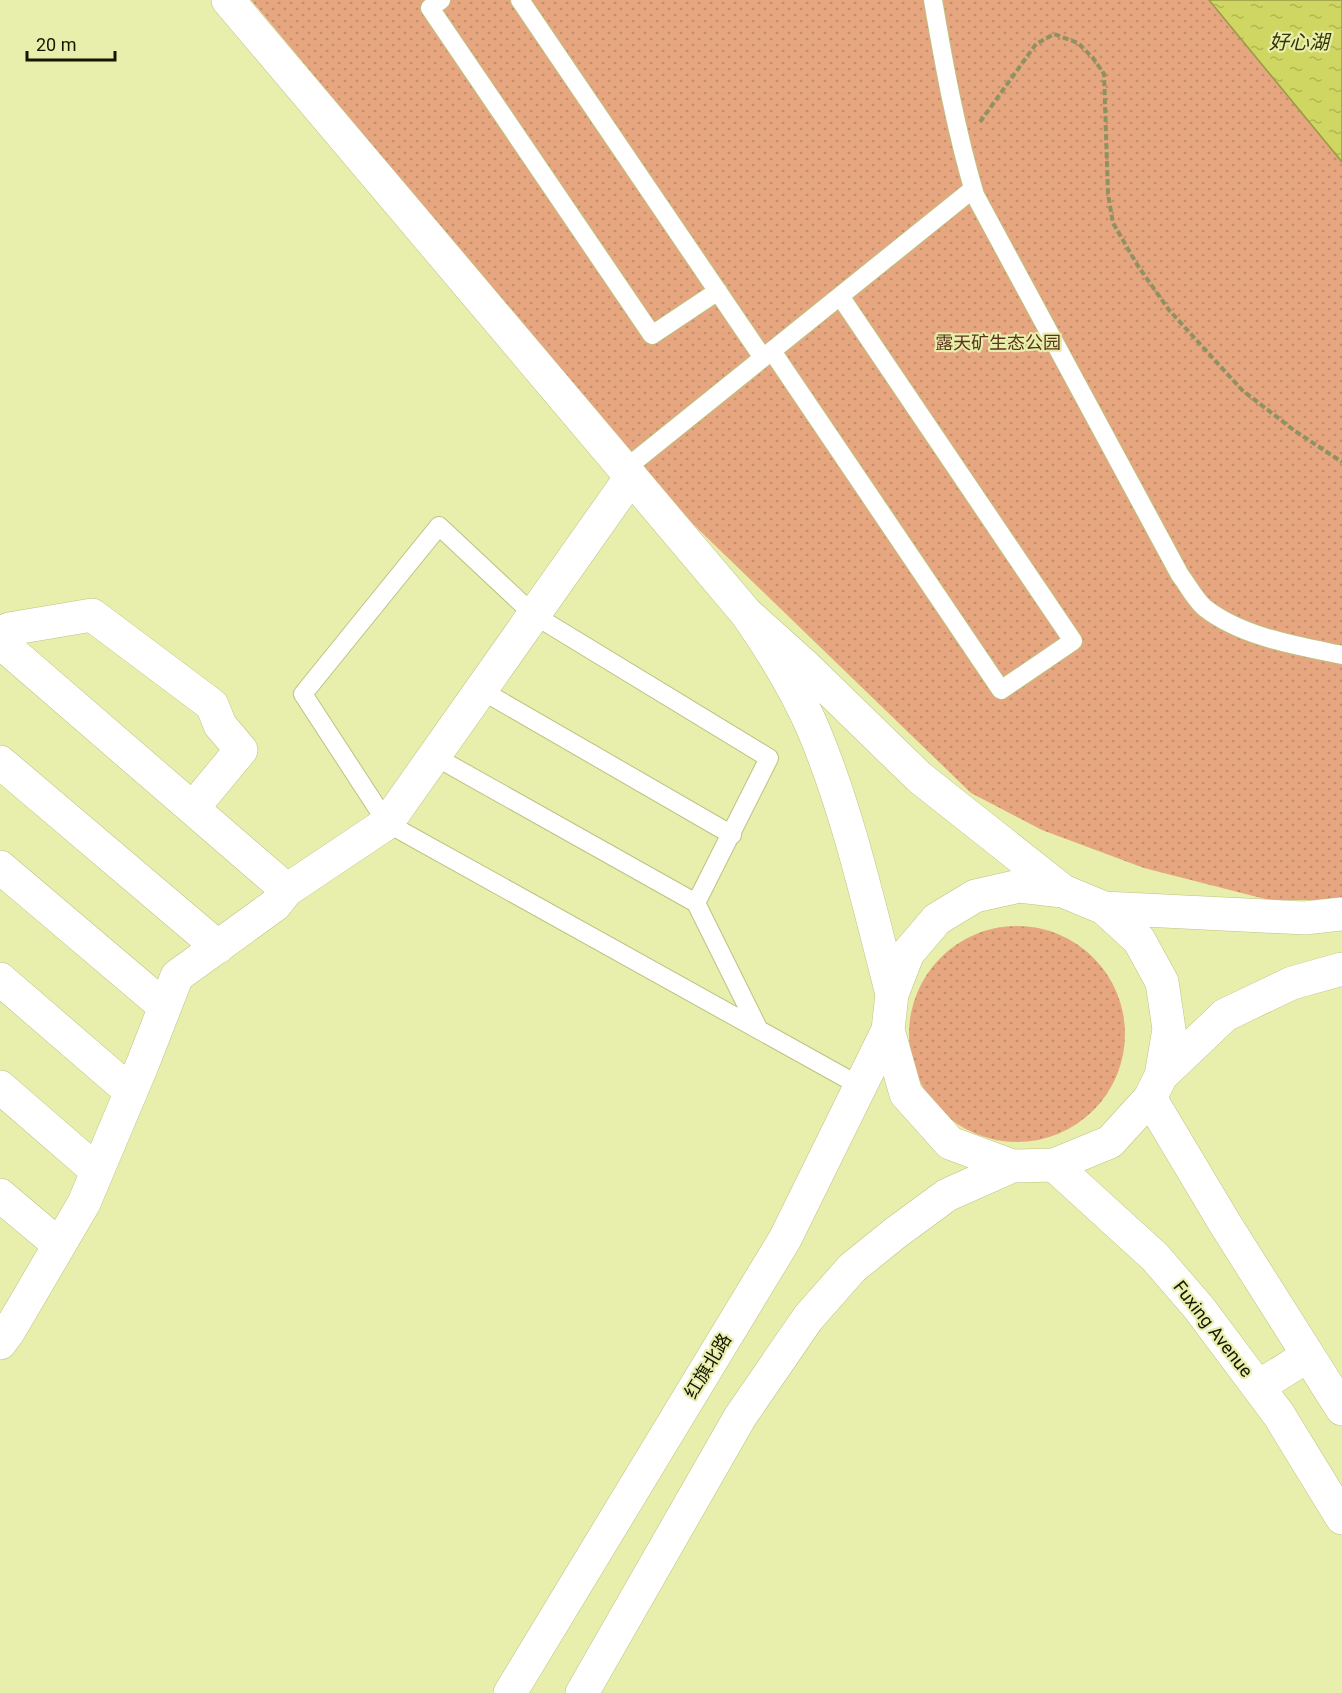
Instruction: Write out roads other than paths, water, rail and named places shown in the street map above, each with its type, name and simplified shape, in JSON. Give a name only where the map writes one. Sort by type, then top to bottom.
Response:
[{"type":"street","points":[[228,0],[746,613],[774,653],[814,730],[834,785],[892,994]]},
{"type":"street","points":[[5,1326],[84,1203],[177,976],[275,905],[287,890],[387,823],[534,615],[628,473]]},
{"type":"street","points":[[746,613],[806,667],[919,777],[1063,891],[1104,908],[1305,918],[1342,915]]},
{"type":"street","points":[[0,636],[9,629],[92,615],[212,705],[220,725],[241,750],[193,808]]},
{"type":"street","points":[[0,642],[287,890]]},
{"type":"street","points":[[0,762],[218,947]]},
{"type":"street","points":[[0,867],[165,1007]]},
{"type":"street","points":[[1063,891],[1019,886],[975,896],[938,919],[908,953],[892,994],[888,1030],[906,1094],[950,1143],[1012,1166],[1054,1165],[1110,1142],[1155,1087],[1225,1015],[1292,983],[1342,969]]},
{"type":"street","points":[[1104,908],[1139,940],[1162,982],[1169,1029],[1155,1087],[1224,1222],[1342,1409]]},
{"type":"street","points":[[0,979],[131,1092]]},
{"type":"street","name":"红旗北路","points":[[510,1693],[785,1239],[888,1030]]},
{"type":"street","points":[[0,1087],[97,1171]]},
{"type":"street","name":"Fuxing Avenue","points":[[1054,1165],[1155,1257],[1199,1308],[1278,1415],[1342,1518]]},
{"type":"street","points":[[582,1693],[740,1417],[808,1318],[852,1268],[903,1228],[947,1196],[1012,1166]]},
{"type":"street","points":[[0,1195],[59,1245]]},
{"type":"street","points":[[1258,1388],[1307,1356]]},
{"type":"lane","points":[[441,0],[430,8],[652,335],[718,291]]},
{"type":"lane","points":[[520,0],[718,291],[767,354],[1001,690],[1073,641],[840,296]]},
{"type":"lane","points":[[933,0],[941,49],[973,189],[1180,574],[1204,607],[1240,627],[1288,644],[1342,655]]},
{"type":"lane","points":[[628,473],[767,354],[973,189]]},
{"type":"lane","points":[[696,903],[769,758],[534,615],[439,526],[303,694],[387,823],[860,1086]]},
{"type":"lane","points":[[481,690],[732,835]]},
{"type":"lane","points":[[434,756],[696,903],[759,1030]]},
{"type":"water","name":"好心湖","points":[[1209,0],[1342,0],[1342,162]]},
{"type":"park label","name":"露天矿生态公园","points":[[998,343]]}]
